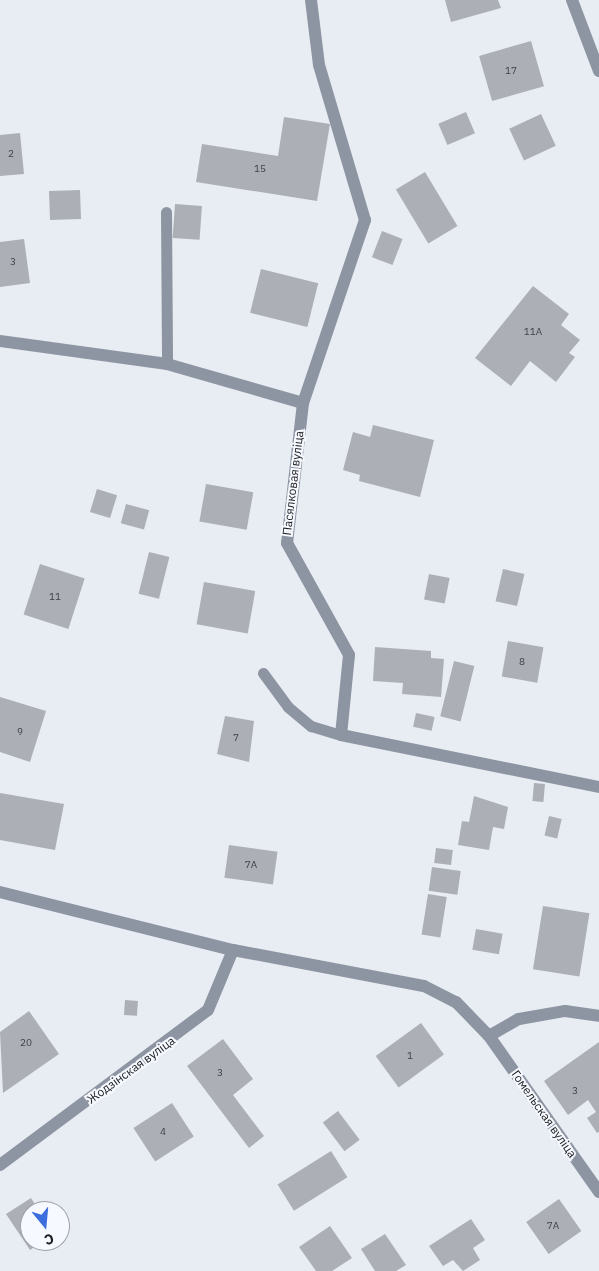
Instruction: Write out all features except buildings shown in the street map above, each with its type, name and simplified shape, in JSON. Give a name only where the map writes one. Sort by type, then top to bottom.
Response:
[{"type":"street","name":"Пасялковая вуліца","points":[[311,0],[319,65],[365,220],[303,404],[286,543],[349,655],[341,735]]},
{"type":"street","points":[[572,0],[599,71]]},
{"type":"street","points":[[0,341],[167,364],[303,404]]},
{"type":"street","points":[[341,735],[599,787]]},
{"type":"street","name":"Гомельская вуліца","points":[[0,892],[232,950],[424,986],[456,1002],[489,1036],[599,1192]]},
{"type":"street","name":"Жодзінская вуліца","points":[[0,1165],[208,1010],[232,950]]},
{"type":"street","points":[[489,1036],[519,1019],[565,1011],[599,1016]]},
{"type":"lane","points":[[166,212],[167,364]]},
{"type":"lane","points":[[263,673],[288,707],[311,726],[341,735]]}]
